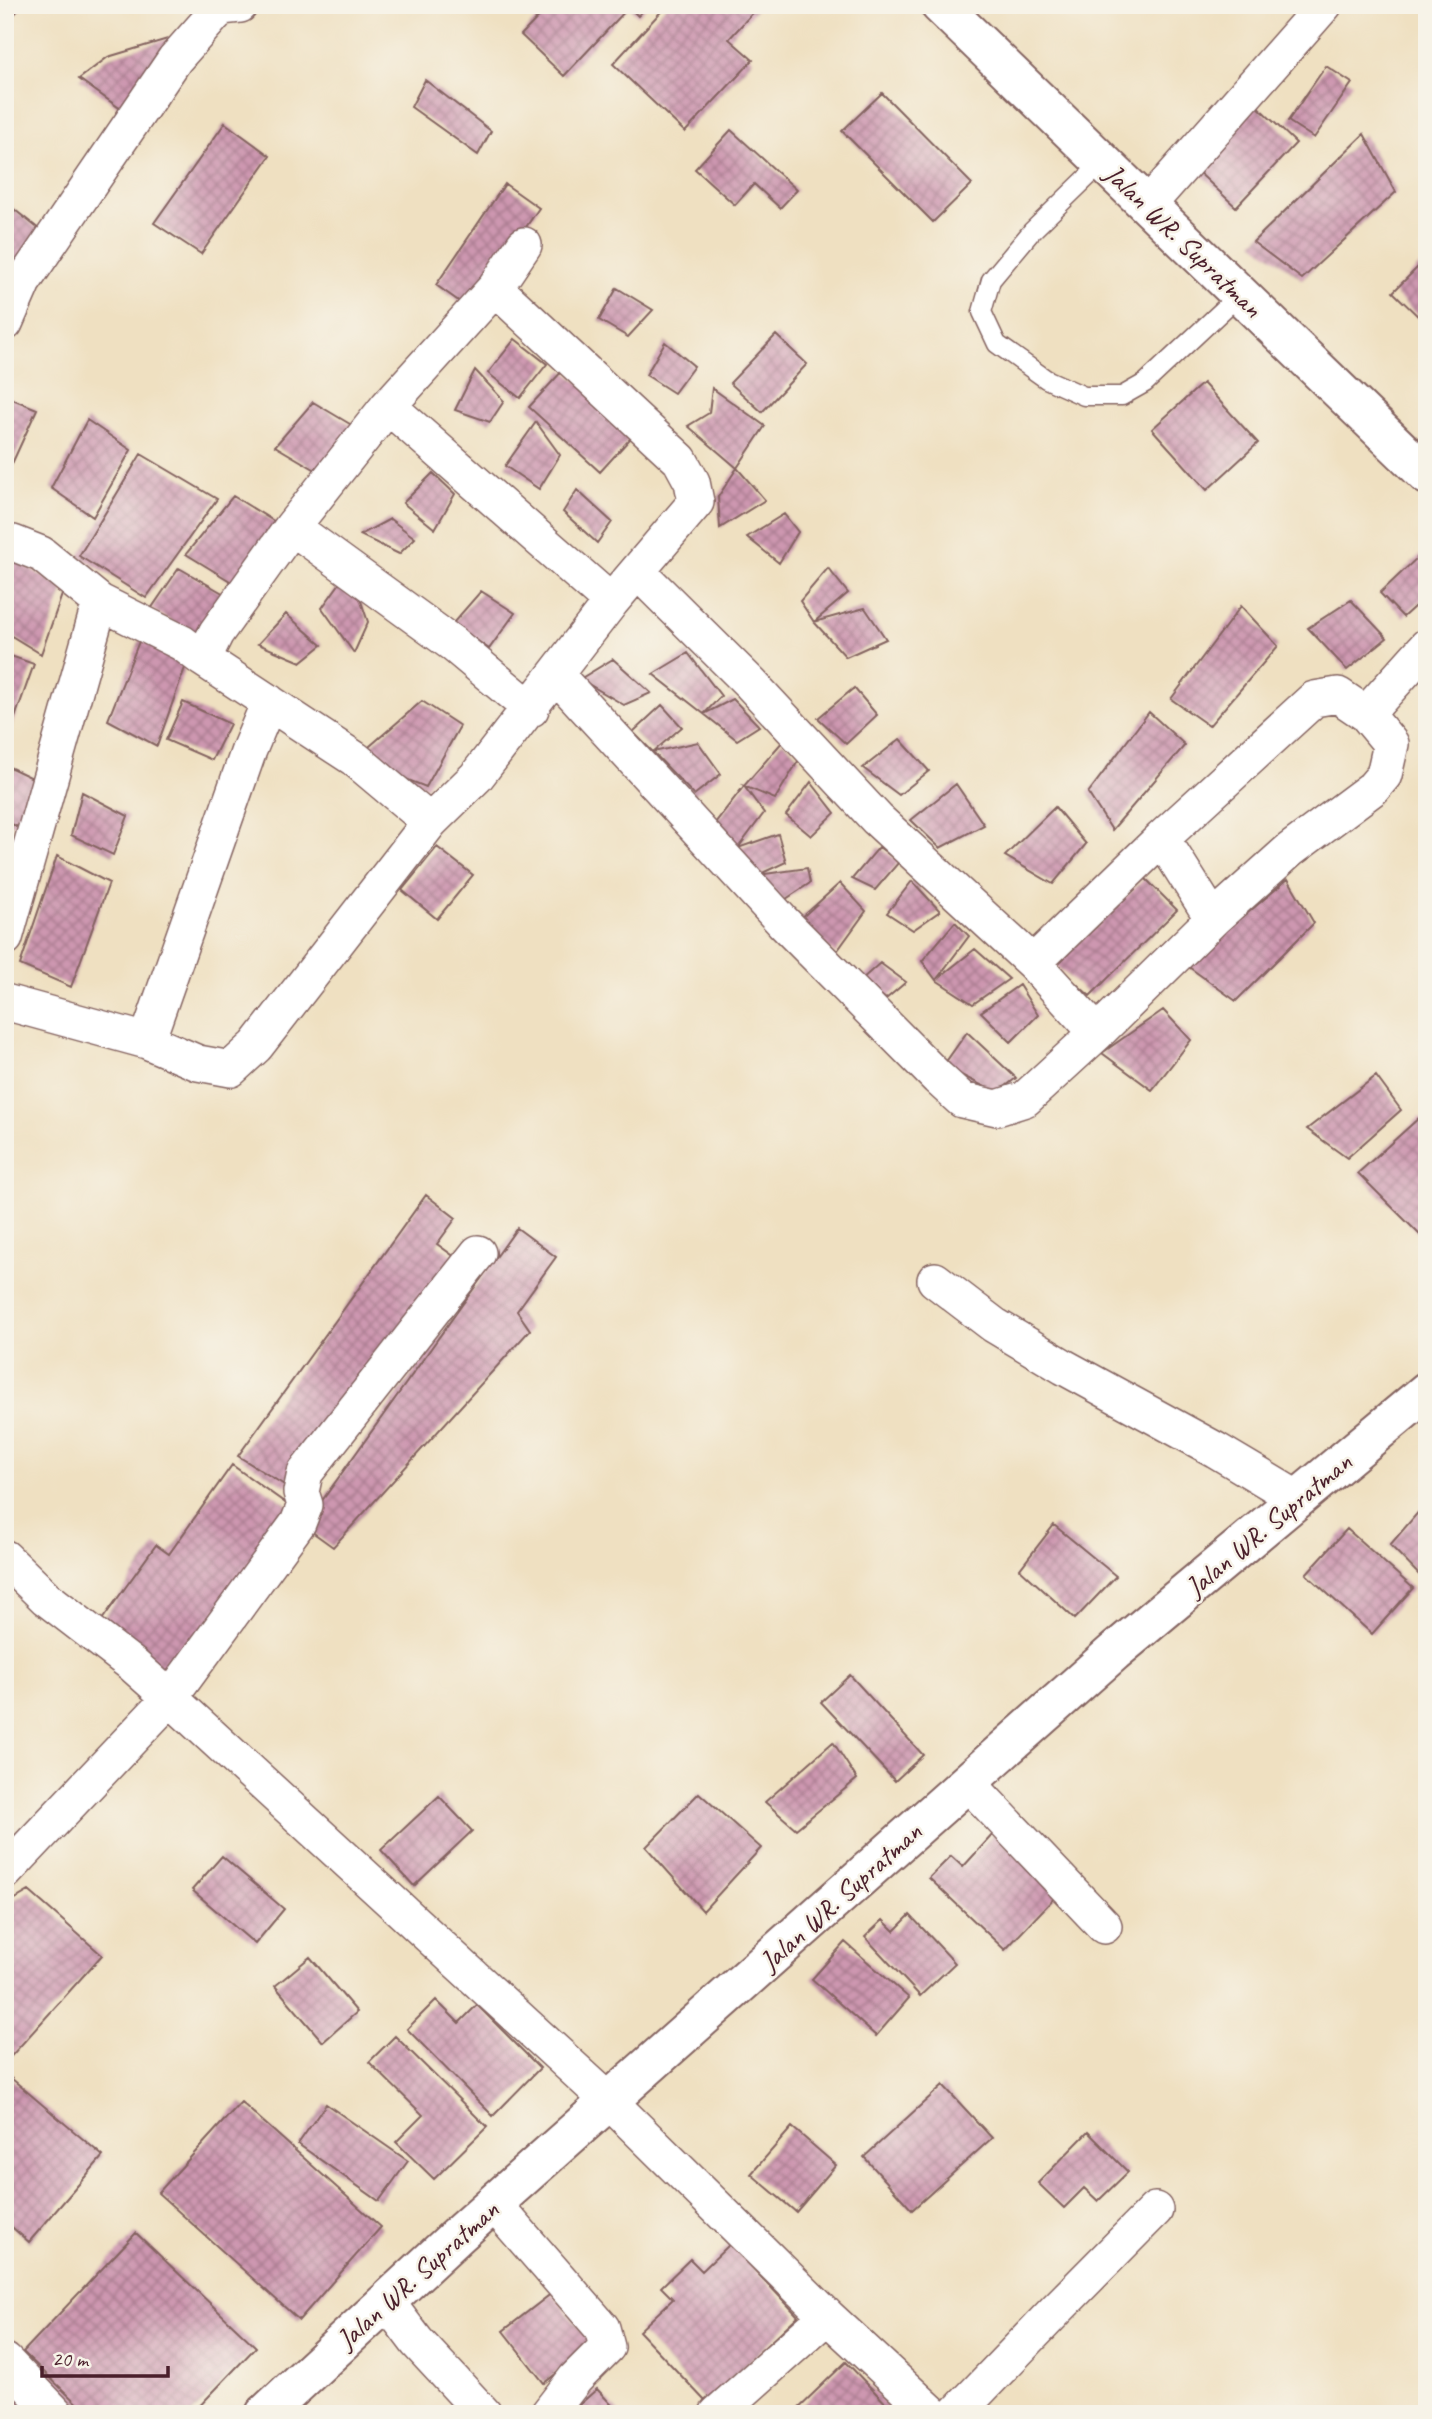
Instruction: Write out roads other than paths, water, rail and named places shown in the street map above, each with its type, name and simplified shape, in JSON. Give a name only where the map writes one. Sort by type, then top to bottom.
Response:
[{"type":"main road","name":"Jalan WR. Supratman","points":[[940,5],[1427,475]]},
{"type":"main road","name":"Jalan WR. Supratman","points":[[265,2414],[494,2204],[1114,1652],[1427,1391]]},
{"type":"street","points":[[5,323],[23,282],[175,59],[221,7],[240,5]]},
{"type":"street","points":[[1148,205],[1324,5]]},
{"type":"street","points":[[203,659],[216,633],[292,527],[388,406],[495,288],[524,245]]},
{"type":"street","points":[[5,1002],[146,1041],[198,1063],[231,1069],[256,1046],[430,822],[476,776],[531,709],[611,602],[696,502],[692,482],[680,460],[495,288]]},
{"type":"street","points":[[388,406],[611,602]]},
{"type":"street","points":[[292,527],[453,643],[531,709]]},
{"type":"street","points":[[5,544],[13,543],[41,554],[100,602],[182,643],[355,760],[430,822]]},
{"type":"street","points":[[638,572],[751,684],[877,819],[1034,963],[1097,1033]]},
{"type":"street","points":[[5,938],[100,602]]},
{"type":"street","points":[[1366,714],[1427,646]]},
{"type":"street","points":[[556,675],[783,922],[962,1100],[997,1108],[1025,1099],[1097,1033],[1213,919],[1290,850],[1373,788],[1384,775],[1391,744],[1366,714],[1338,695],[1314,699],[1162,838],[1034,963]]},
{"type":"street","points":[[146,1041],[268,702]]},
{"type":"street","points":[[1162,838],[1213,919]]},
{"type":"street","points":[[5,1872],[170,1698],[298,1523],[304,1505],[302,1492],[305,1473],[478,1253]]},
{"type":"street","points":[[935,1280],[993,1325],[1298,1499]]},
{"type":"street","points":[[5,1558],[46,1598],[133,1665],[170,1698],[609,2101],[827,2316],[933,2414]]},
{"type":"street","points":[[968,1783],[1104,1926]]},
{"type":"street","points":[[494,2204],[602,2328],[607,2347],[575,2379],[548,2414]]},
{"type":"street","points":[[956,2414],[1155,2210]]},
{"type":"street","points":[[386,2301],[417,2342],[484,2414]]},
{"type":"street","points":[[717,2414],[827,2316]]},
{"type":"street","points":[[5,2361],[56,2414]]},
{"type":"lane","points":[[1103,162],[1032,231],[991,280],[982,312],[997,344],[1046,379],[1084,396],[1122,396],[1145,383],[1240,294]]}]
